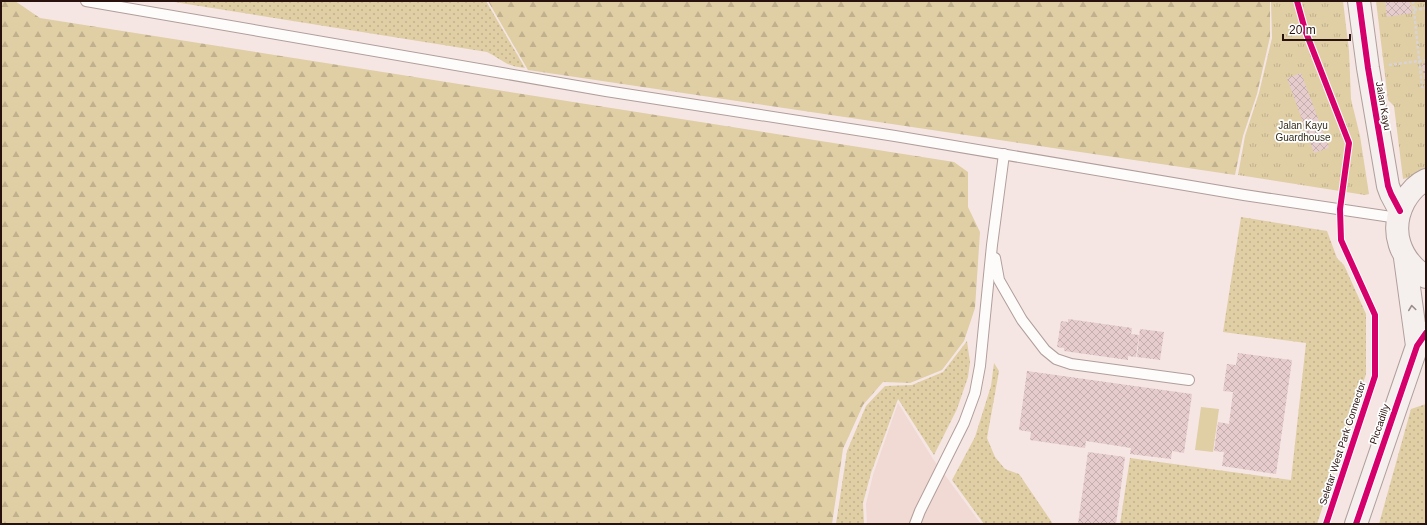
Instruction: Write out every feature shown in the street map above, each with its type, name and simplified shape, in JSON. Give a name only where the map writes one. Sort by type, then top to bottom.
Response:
[{"type":"street","name":"Jalan Kayu","points":[[1358,1],[1388,186],[1399,214]]},
{"type":"street","points":[[1426,180],[1421,182],[1408,195],[1399,214],[1397,231],[1405,258],[1415,270],[1426,277]]},
{"type":"street","name":"Piccadilly","points":[[1356,524],[1422,340],[1405,258]]},
{"type":"lane","points":[[86,1],[599,90],[1004,154],[1244,195],[1399,214]]},
{"type":"lane","points":[[915,524],[964,423],[975,393],[980,366],[992,245],[1004,154]]},
{"type":"lane","points":[[992,245],[999,280],[1006,293],[1022,320],[1046,350],[1056,359],[1071,364],[1189,380]]},
{"type":"path","points":[[1414,1],[1422,87],[1426,87]]},
{"type":"path","points":[[1414,10],[1426,8]]},
{"type":"path","points":[[1368,68],[1426,60]]},
{"type":"shaded area","points":[[898,403],[933,459],[981,524],[867,524],[866,504],[873,475]]},
{"type":"green space","points":[[1,1],[15,1],[40,18],[954,162],[968,172],[968,207],[980,232],[975,308],[964,341],[942,370],[910,383],[883,382],[863,405],[843,449],[832,524],[1,524]]},
{"type":"green space","points":[[168,1],[486,1],[525,68],[508,64],[487,52]]},
{"type":"green space","points":[[488,1],[1270,1],[1270,37],[1257,94],[1243,136],[1235,175],[528,70]]},
{"type":"green space","name":"Jalan Kayu Guardhouse","points":[[1271,1],[1343,1],[1349,51],[1351,99],[1360,136],[1369,194],[1365,195],[1238,175],[1245,136],[1259,93],[1272,38]]},
{"type":"green space","points":[[1376,1],[1426,1],[1426,167],[1416,174],[1403,179],[1394,106],[1388,100]]},
{"type":"green space","points":[[1241,217],[1327,231],[1337,258],[1344,265],[1366,314],[1366,374],[1317,524],[1120,524],[1130,458],[1291,480],[1306,343],[1223,332]]},
{"type":"green space","points":[[967,341],[970,362],[968,377],[957,409],[934,455],[898,399],[871,473],[863,503],[864,524],[836,524],[847,451],[866,406],[885,386],[912,385],[943,372]]},
{"type":"green space","points":[[994,363],[999,371],[987,438],[995,457],[1005,469],[1019,474],[1053,524],[984,524],[952,480],[975,437],[991,386]]},
{"type":"green space","points":[[1426,404],[1426,524],[1379,524],[1411,409]]},
{"type":"green space","points":[[1201,407],[1219,409],[1213,452],[1195,450]]},
{"type":"building","points":[[1385,1],[1410,1],[1412,13],[1387,17]]},
{"type":"building","points":[[1426,63],[1426,83],[1425,83],[1422,64]]},
{"type":"building","points":[[1301,73],[1329,148],[1314,153],[1287,78]]},
{"type":"building","points":[[1068,319],[1132,328],[1131,334],[1139,335],[1136,357],[1128,356],[1128,360],[1064,351],[1064,348],[1057,347],[1061,321],[1068,322]]},
{"type":"building","points":[[1140,329],[1164,332],[1160,360],[1137,357]]},
{"type":"building","points":[[1238,353],[1292,360],[1276,474],[1222,466],[1224,452],[1214,451],[1218,422],[1229,424],[1233,392],[1223,391],[1227,364],[1236,365]]},
{"type":"building","points":[[1027,371],[1192,394],[1184,453],[1172,451],[1171,459],[1130,454],[1131,448],[1086,441],[1085,448],[1030,440],[1031,432],[1019,430]]},
{"type":"building","points":[[1088,452],[1125,457],[1116,524],[1078,524]]},
{"type":"cycle path","name":"Seletar West Park Connector","points":[[1297,1],[1305,30],[1349,143],[1340,209],[1341,240],[1375,315],[1375,376],[1326,524]]},
{"type":"cycle path","points":[[1359,1],[1368,68],[1388,186],[1400,211]]},
{"type":"cycle path","points":[[1356,524],[1417,346],[1426,333]]}]
